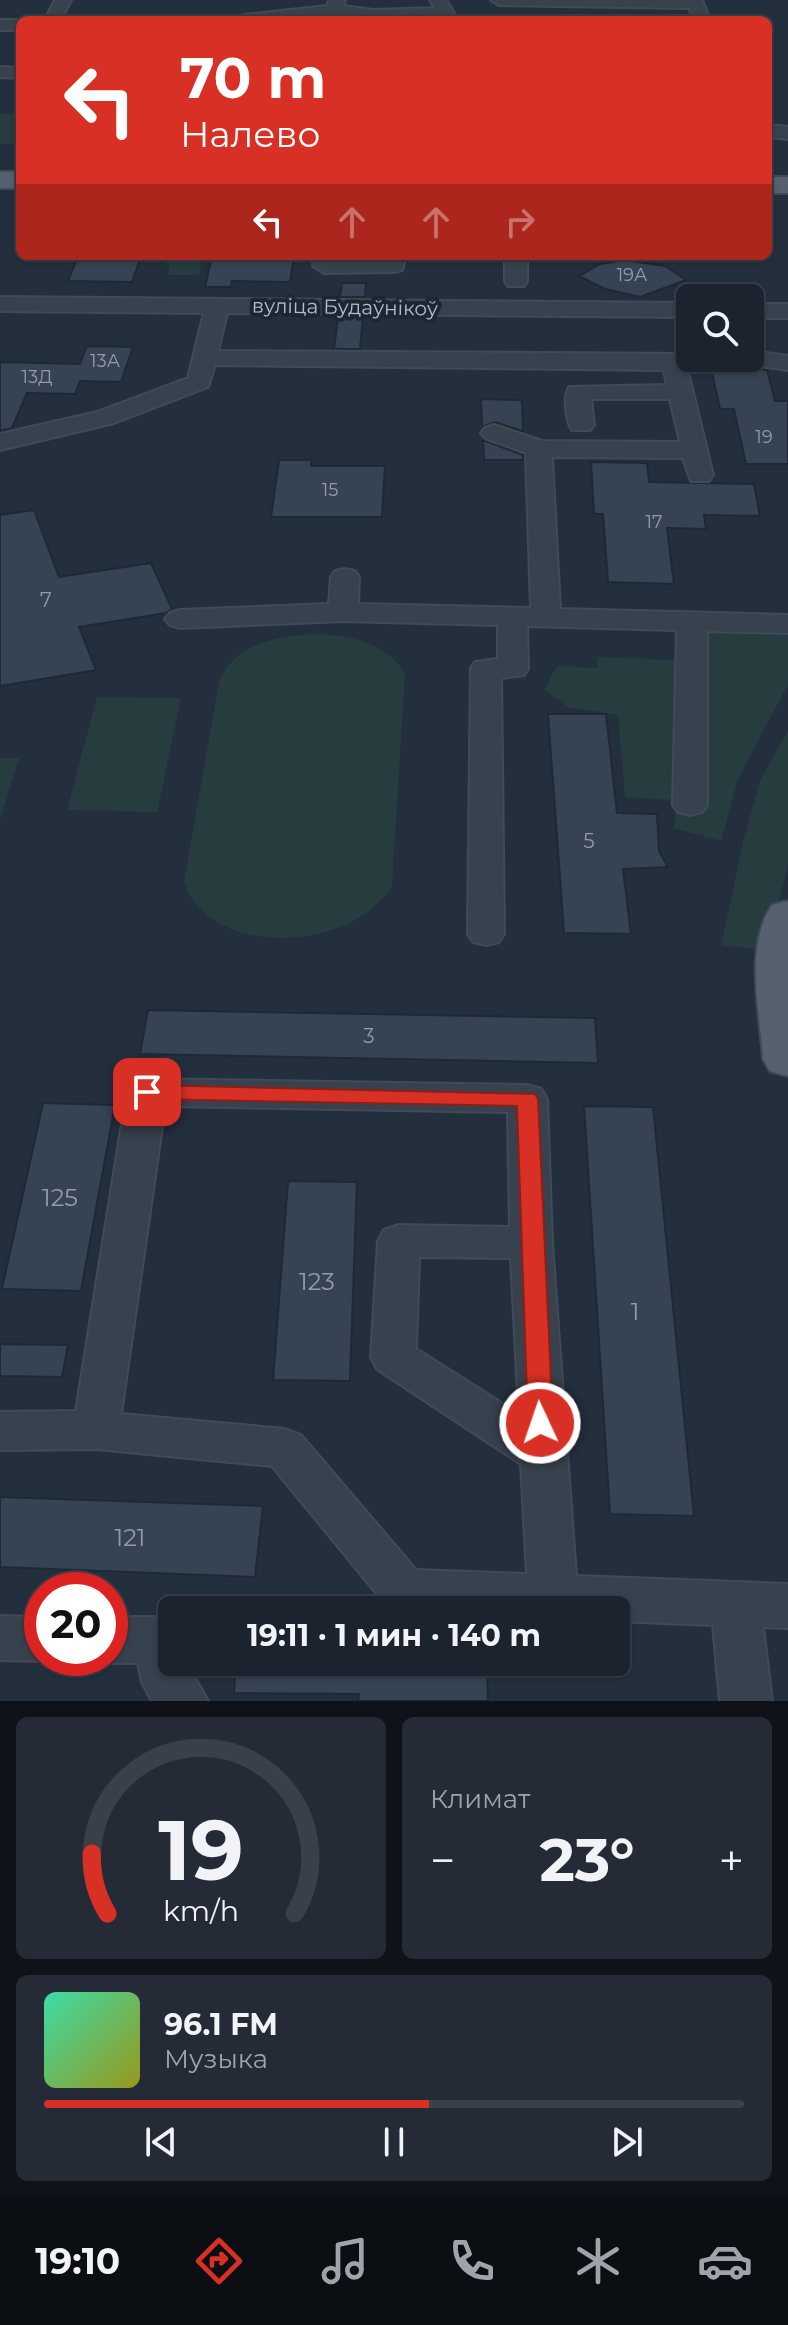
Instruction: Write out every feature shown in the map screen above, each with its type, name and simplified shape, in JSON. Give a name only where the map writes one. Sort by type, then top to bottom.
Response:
[{"type":"main road","points":[[788,915],[779,956],[788,1059]]},
{"type":"street","points":[[499,0],[696,3],[700,15]]},
{"type":"street","points":[[269,16],[336,5],[373,15],[448,11]]},
{"type":"street","points":[[325,260],[324,266],[394,265],[395,260]]},
{"type":"street","points":[[516,260],[516,281]]},
{"type":"street","name":"вуліца Будаўнікоў","points":[[0,304],[676,310]]},
{"type":"street","points":[[0,442],[105,418],[199,382],[217,306]]},
{"type":"street","points":[[764,311],[788,311]]},
{"type":"street","points":[[205,358],[674,363],[697,463],[539,449],[494,433]]},
{"type":"street","points":[[764,360],[788,363]]},
{"type":"street","points":[[581,425],[578,392],[681,392]]},
{"type":"street","points":[[539,449],[546,615]]},
{"type":"street","points":[[343,612],[345,577]]},
{"type":"street","points":[[180,619],[343,612],[546,615],[788,624]]},
{"type":"street","points":[[486,934],[486,668],[513,669],[512,615]]},
{"type":"street","points":[[690,805],[692,621]]},
{"type":"street","points":[[96,1430],[147,1092],[527,1099],[531,1243],[553,1596]]},
{"type":"street","points":[[531,1243],[399,1241],[393,1357],[542,1453]]},
{"type":"street","points":[[0,1431],[96,1430],[285,1448],[404,1591],[497,1596]]},
{"type":"street","points":[[630,1602],[788,1606]]},
{"type":"street","points":[[736,1605],[746,1701]]},
{"type":"street","points":[[0,1638],[24,1639]]},
{"type":"street","points":[[128,1640],[159,1640],[168,1682],[182,1701]]},
{"type":"green space","points":[[0,114],[16,114],[16,144],[0,144]]},
{"type":"green space","points":[[166,260],[202,260],[199,275],[168,275],[170,265],[165,265]]},
{"type":"green space","points":[[703,627],[788,630],[788,684],[738,779],[721,841],[674,828],[676,800],[625,797],[618,715],[568,707],[544,690],[557,666],[597,668],[598,657],[695,661]]},
{"type":"green space","points":[[317,634],[355,639],[378,648],[405,674],[392,885],[374,907],[348,923],[318,934],[285,938],[252,935],[223,925],[199,908],[184,882],[219,682],[235,658],[247,650],[274,640]]},
{"type":"green space","points":[[97,697],[181,698],[157,812],[67,810]]},
{"type":"green space","points":[[788,730],[788,865],[766,949],[721,946],[744,838],[760,781]]},
{"type":"green space","points":[[0,758],[19,758],[0,820]]},
{"type":"building","points":[[76,260],[140,260],[132,282],[68,281]]},
{"type":"building","points":[[211,260],[293,260],[290,282],[232,281],[231,287],[205,287]]},
{"type":"building","points":[[625,260],[665,266],[686,280],[640,297],[605,289],[579,276],[600,264]]},
{"type":"building","points":[[342,283],[366,283],[365,297],[340,297]]},
{"type":"building","points":[[338,317],[363,317],[360,349],[334,349]]},
{"type":"building","points":[[87,346],[133,347],[121,382],[80,381],[75,394],[27,393],[12,428],[0,431],[0,362],[80,364]]},
{"type":"building","points":[[767,370],[775,401],[788,401],[788,464],[746,464],[734,409],[720,409],[712,372]]},
{"type":"building","points":[[481,399],[522,400],[523,431],[495,422],[482,427]]},
{"type":"building","points":[[483,440],[523,455],[523,460],[484,460]]},
{"type":"building","points":[[279,460],[311,460],[311,466],[385,466],[382,517],[271,517]]},
{"type":"building","points":[[591,462],[647,463],[649,482],[754,484],[760,516],[704,515],[706,529],[667,528],[674,584],[608,582],[603,514],[594,514]]},
{"type":"building","points":[[34,510],[59,577],[151,563],[172,609],[166,613],[79,627],[96,670],[0,686],[0,515]]},
{"type":"building","points":[[548,714],[606,714],[617,813],[657,814],[659,851],[668,867],[623,869],[631,934],[564,933]]},
{"type":"building","points":[[148,1010],[595,1018],[598,1063],[140,1054]]},
{"type":"building","points":[[43,1103],[115,1105],[81,1291],[2,1289]]},
{"type":"building","points":[[584,1106],[653,1107],[694,1516],[610,1514]]},
{"type":"building","points":[[288,1181],[357,1182],[350,1381],[273,1380]]},
{"type":"building","points":[[0,1344],[68,1345],[62,1377],[0,1376]]},
{"type":"building","points":[[0,1497],[263,1506],[255,1577],[0,1567]]},
{"type":"building","points":[[235,1676],[487,1676],[488,1701],[358,1701],[359,1694],[234,1693]]},
{"type":"route","points":[[147,1092],[527,1099],[540,1423]]}]
